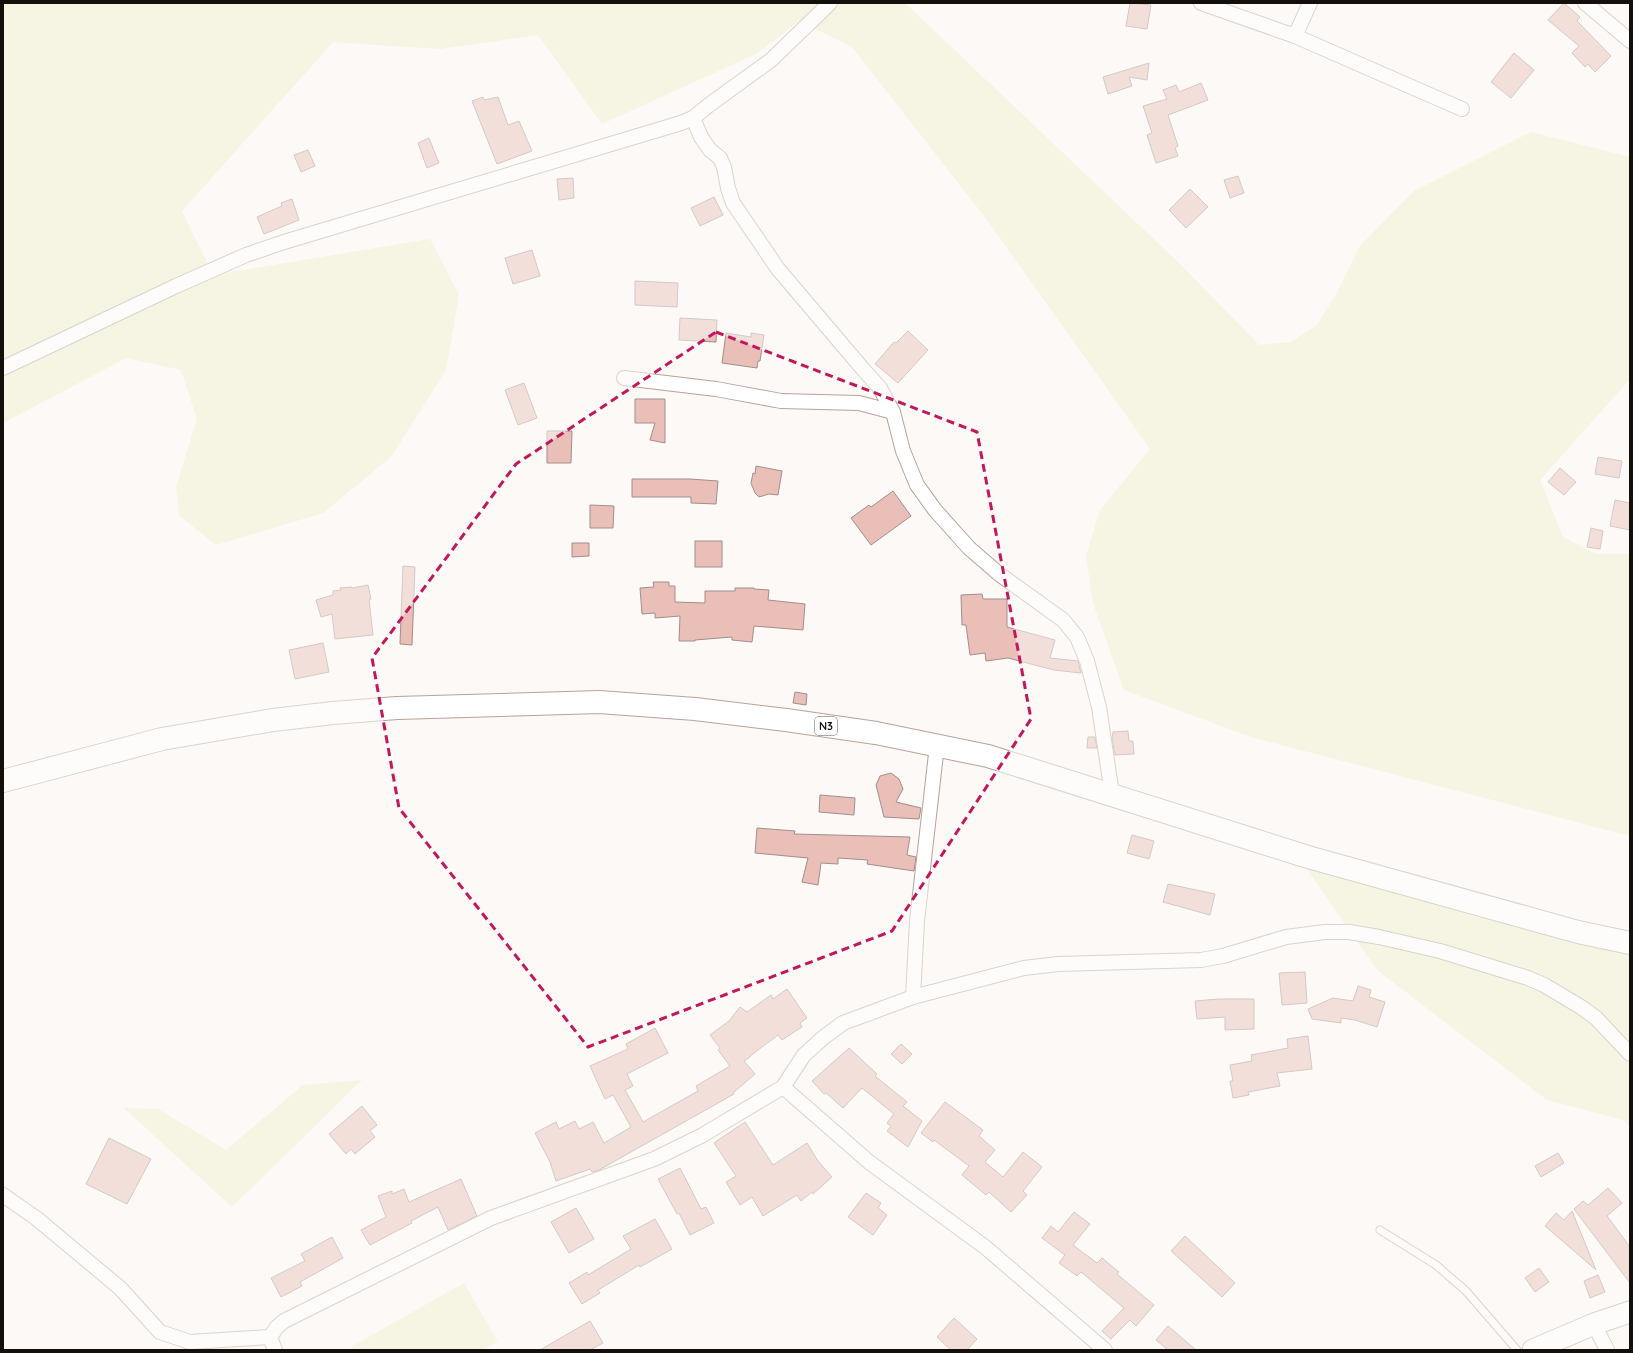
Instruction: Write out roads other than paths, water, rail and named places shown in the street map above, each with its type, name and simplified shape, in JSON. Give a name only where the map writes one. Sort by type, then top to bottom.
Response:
[{"type":"highway","name":"N3","points":[[3,781],[162,739],[273,720],[333,713],[397,708],[600,702],[695,709],[876,733],[988,756],[1308,856],[1578,932],[1630,943]]},
{"type":"main road","points":[[1533,1350],[1594,1324],[1630,1312]]},
{"type":"street","points":[[3,368],[162,292],[246,255],[284,242],[682,123],[693,118],[771,60],[830,3]]},
{"type":"street","points":[[1201,3],[1295,36],[1462,109]]},
{"type":"street","points":[[1295,36],[1310,3]]},
{"type":"street","points":[[1585,3],[1630,41]]},
{"type":"street","points":[[693,118],[701,137],[710,150],[720,158],[724,167],[728,188],[733,203],[778,270],[880,388],[893,412],[903,451],[917,485],[935,510],[969,548],[999,574],[1063,620],[1077,637],[1087,661],[1098,707],[1112,794]]},
{"type":"street","points":[[624,378],[716,390],[781,401],[858,403],[893,412]]},
{"type":"street","points":[[913,997],[917,914],[937,745]]},
{"type":"street","points":[[3,1195],[36,1218],[120,1288],[160,1332],[190,1342],[273,1344],[277,1327],[284,1321],[469,1228],[491,1218],[654,1159],[700,1136],[783,1086],[804,1055],[824,1037],[843,1024],[913,997],[1024,968],[1058,964],[1201,960],[1223,956],[1286,937],[1325,932],[1350,932],[1440,951],[1528,978],[1544,985],[1581,1007],[1596,1018],[1630,1054]]},
{"type":"street","points":[[783,1086],[869,1162],[985,1247],[1105,1350]]},
{"type":"street","points":[[1594,1324],[1607,1350]]},
{"type":"lane","points":[[1380,1230],[1436,1266],[1466,1291],[1517,1350]]}]
